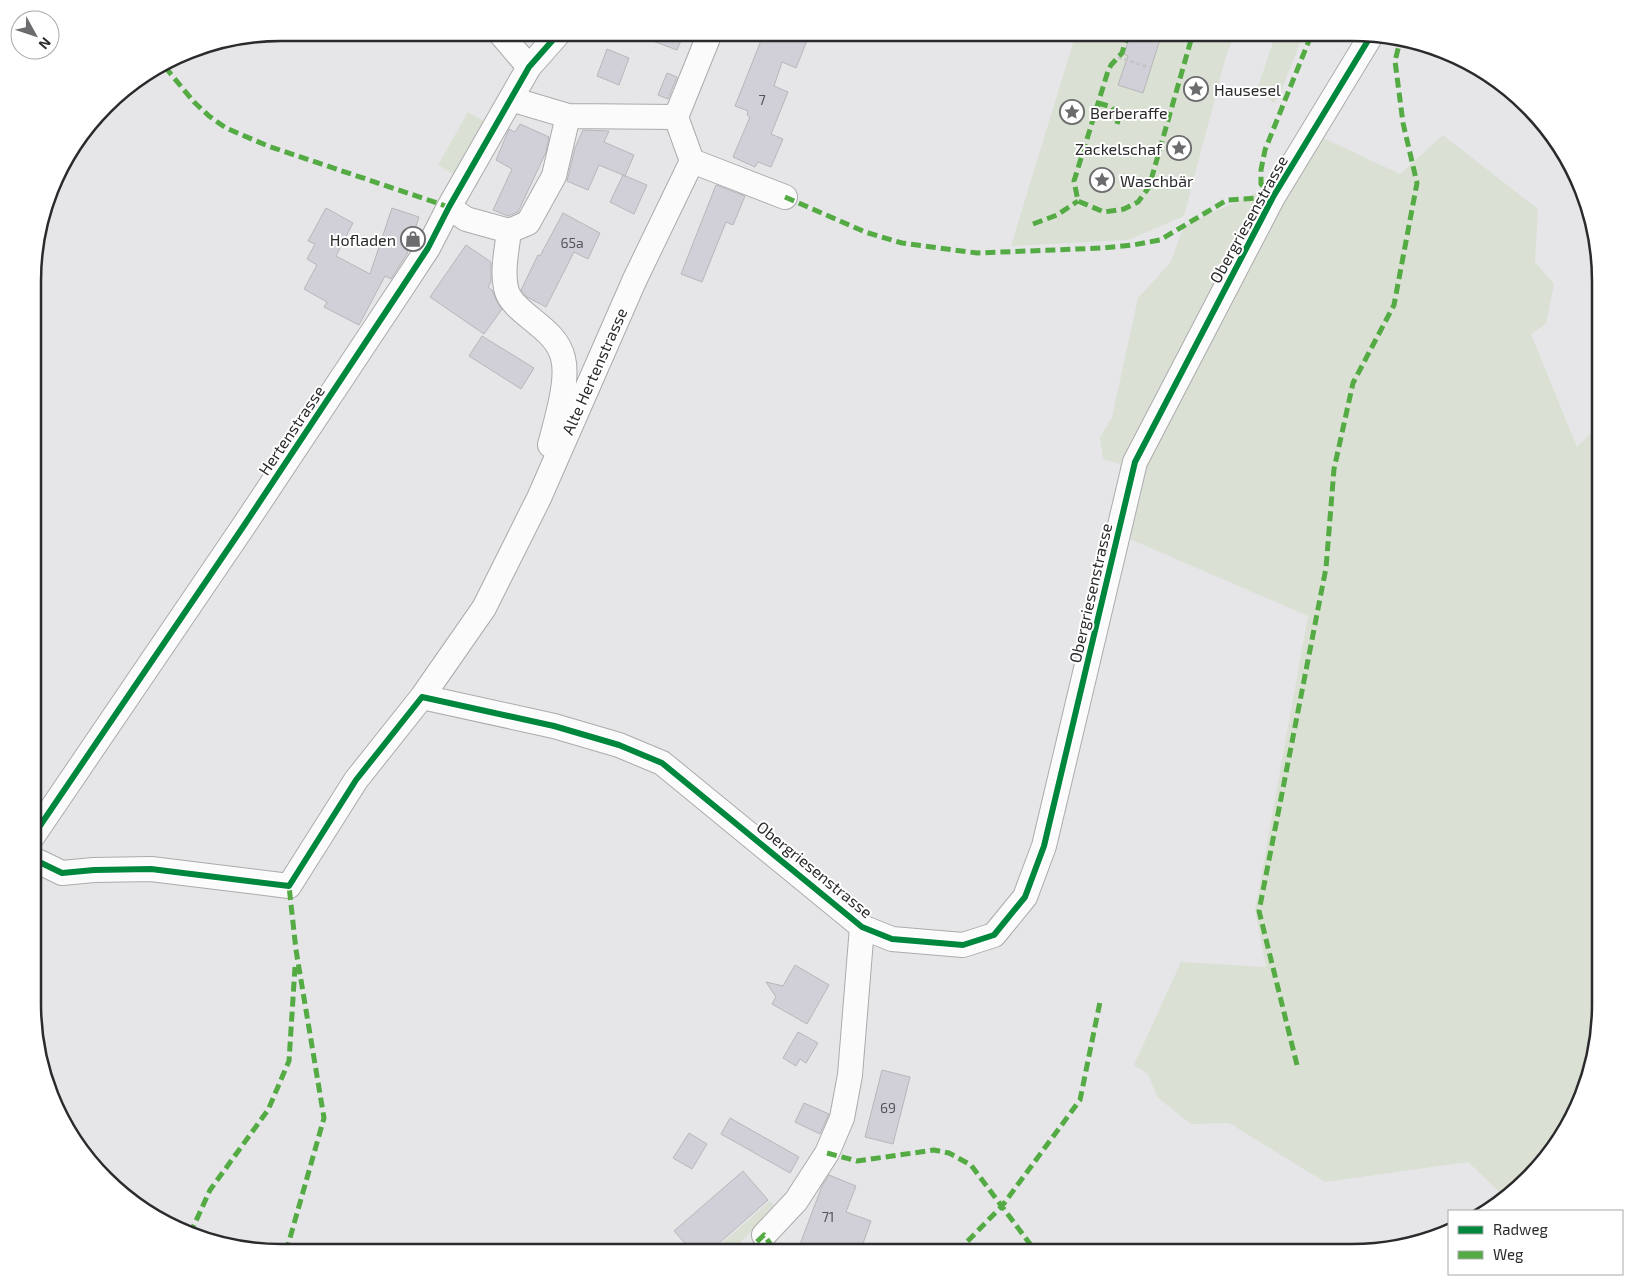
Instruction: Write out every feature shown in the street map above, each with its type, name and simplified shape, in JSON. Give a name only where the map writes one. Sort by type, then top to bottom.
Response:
[{"type":"street","points":[[507,41],[530,67]]},
{"type":"street","name":"Hertenstrasse","points":[[41,826],[401,290],[428,248],[530,67],[552,41]]},
{"type":"street","points":[[707,41],[676,117],[692,161],[785,197]]},
{"type":"street","name":"Obergriesenstrasse","points":[[422,697],[554,726],[619,745],[662,763],[862,927],[892,939],[963,945],[994,935],[1025,897],[1044,846],[1135,462],[1273,197],[1367,42]]},
{"type":"street","points":[[511,99],[568,116],[676,117]]},
{"type":"street","points":[[449,208],[466,218],[509,231],[528,223],[554,176],[568,116]]},
{"type":"street","name":"Alte Hertenstrasse","points":[[422,697],[484,608],[539,498],[635,279],[692,161]]},
{"type":"street","points":[[509,231],[504,276],[506,290],[519,308],[557,343],[561,351],[564,367],[561,397],[539,498]]},
{"type":"street","points":[[41,862],[62,873],[94,870],[151,869],[289,886],[356,780],[422,697]]},
{"type":"street","points":[[764,1235],[796,1201],[827,1153],[842,1118],[850,1075],[862,927]]},
{"type":"path","points":[[1118,57],[1148,67]]},
{"type":"shaded area","points":[[1074,41],[1232,41],[1226,56],[1184,216],[1128,240],[1011,246]]},
{"type":"shaded area","points":[[1273,41],[1301,41],[1281,91],[1274,103],[1257,90]]},
{"type":"shaded area","points":[[468,112],[487,123],[458,177],[438,165]]},
{"type":"shaded area","points":[[1443,135],[1538,209],[1535,262],[1554,284],[1546,324],[1531,334],[1577,447],[1592,432],[1592,1003],[1590,1035],[1579,1081],[1560,1124],[1532,1162],[1500,1192],[1468,1162],[1325,1182],[1229,1123],[1191,1124],[1158,1098],[1148,1074],[1134,1065],[1181,962],[1266,967],[1255,910],[1308,616],[1125,537],[1120,464],[1103,459],[1100,438],[1112,417],[1138,298],[1170,263],[1184,226],[1292,176],[1319,136],[1400,174]]},
{"type":"shaded area","points":[[770,1201],[776,1208],[738,1244],[721,1244]]},
{"type":"building","points":[[653,41],[681,41],[677,50]]},
{"type":"building","points":[[761,41],[807,41],[796,68],[782,62],[774,86],[788,92],[771,134],[783,139],[771,167],[758,162],[755,167],[733,157],[750,117],[747,115],[748,111],[735,106]]},
{"type":"building","points":[[1128,41],[1159,41],[1143,93],[1118,85],[1128,56],[1124,54]]},
{"type":"building","points":[[607,49],[629,58],[619,85],[597,76]]},
{"type":"building","points":[[667,73],[677,77],[668,99],[658,95]]},
{"type":"building","points":[[520,124],[549,137],[546,152],[518,212],[508,216],[493,210],[512,169],[496,160],[509,129],[515,132]]},
{"type":"building","points":[[583,130],[609,131],[604,142],[634,155],[625,176],[599,165],[588,190],[567,181],[575,148]]},
{"type":"building","points":[[623,175],[647,185],[634,214],[610,202]]},
{"type":"building","points":[[716,185],[745,196],[733,225],[726,222],[702,282],[681,274]]},
{"type":"building","points":[[326,208],[353,223],[336,256],[370,274],[392,208],[419,217],[407,254],[391,279],[385,276],[359,325],[324,307],[327,302],[304,289],[317,265],[307,259],[315,244],[308,241]]},
{"type":"building","points":[[563,213],[600,233],[588,259],[574,252],[546,307],[527,297],[521,290],[538,255],[540,256]]},
{"type":"building","points":[[466,245],[491,262],[491,282],[488,287],[492,290],[502,309],[484,334],[430,297]]},
{"type":"building","points":[[482,336],[534,368],[521,389],[469,356]]},
{"type":"building","points":[[795,965],[829,985],[807,1024],[772,1004],[776,997],[766,982],[783,986]]},
{"type":"building","points":[[798,1032],[818,1043],[806,1063],[800,1059],[796,1066],[783,1058]]},
{"type":"building","points":[[882,1070],[910,1077],[893,1144],[865,1137]]},
{"type":"building","points":[[804,1103],[829,1114],[820,1134],[795,1122]]},
{"type":"building","points":[[730,1118],[799,1157],[790,1173],[721,1134]]},
{"type":"building","points":[[689,1133],[707,1144],[692,1169],[673,1158]]},
{"type":"building","points":[[743,1171],[768,1200],[718,1244],[686,1244],[674,1231]]},
{"type":"building","points":[[829,1175],[856,1186],[846,1212],[871,1221],[863,1244],[800,1244],[822,1186]]},
{"type":"marked path","points":[[1126,41],[1122,53],[1108,71],[1074,181],[1078,201],[1104,212],[1124,209],[1138,202],[1149,187],[1191,41]]},
{"type":"marked path","points":[[1273,197],[1261,184],[1261,170],[1265,150],[1309,41]]},
{"type":"marked path","points":[[1297,1065],[1259,911],[1326,568],[1334,469],[1353,383],[1394,305],[1417,183],[1403,123],[1395,61],[1399,46]]},
{"type":"marked path","points":[[167,70],[194,102],[226,128],[268,146],[449,207]]},
{"type":"marked path","points":[[1098,103],[1112,107],[1119,117],[1117,124]]},
{"type":"marked path","points":[[785,197],[865,232],[902,243],[977,253],[1103,248],[1160,240],[1227,200],[1273,197]]},
{"type":"marked path","points":[[1033,224],[1057,215],[1078,201]]},
{"type":"marked path","points":[[288,1244],[324,1118],[296,950],[289,886]]},
{"type":"marked path","points":[[193,1226],[210,1190],[268,1110],[289,1061],[295,967]]},
{"type":"marked path","points":[[965,1244],[1002,1206],[1080,1100],[1100,1002]]},
{"type":"marked path","points":[[827,1153],[857,1161],[934,1150],[949,1153],[971,1165],[1030,1244]]},
{"type":"marked path","points":[[754,1244],[764,1235],[770,1244]]},
{"type":"cycle path","points":[[41,824],[245,524],[428,248],[449,207],[529,67],[552,41]]},
{"type":"cycle path","points":[[41,863],[62,873],[94,870],[151,869],[289,886],[356,780],[422,697],[554,726],[619,745],[662,763],[862,927],[892,939],[963,945],[994,935],[1025,897],[1044,846],[1135,462],[1273,197],[1367,42]]},
{"type":"place","name":"Hausesel","points":[[1196,89]]},
{"type":"place","name":"Berberaffe","points":[[1072,112]]},
{"type":"place","name":"Zackelschaf","points":[[1179,148]]},
{"type":"place","name":"Waschbär","points":[[1102,180]]},
{"type":"place","name":"Hofladen","points":[[413,239]]}]
